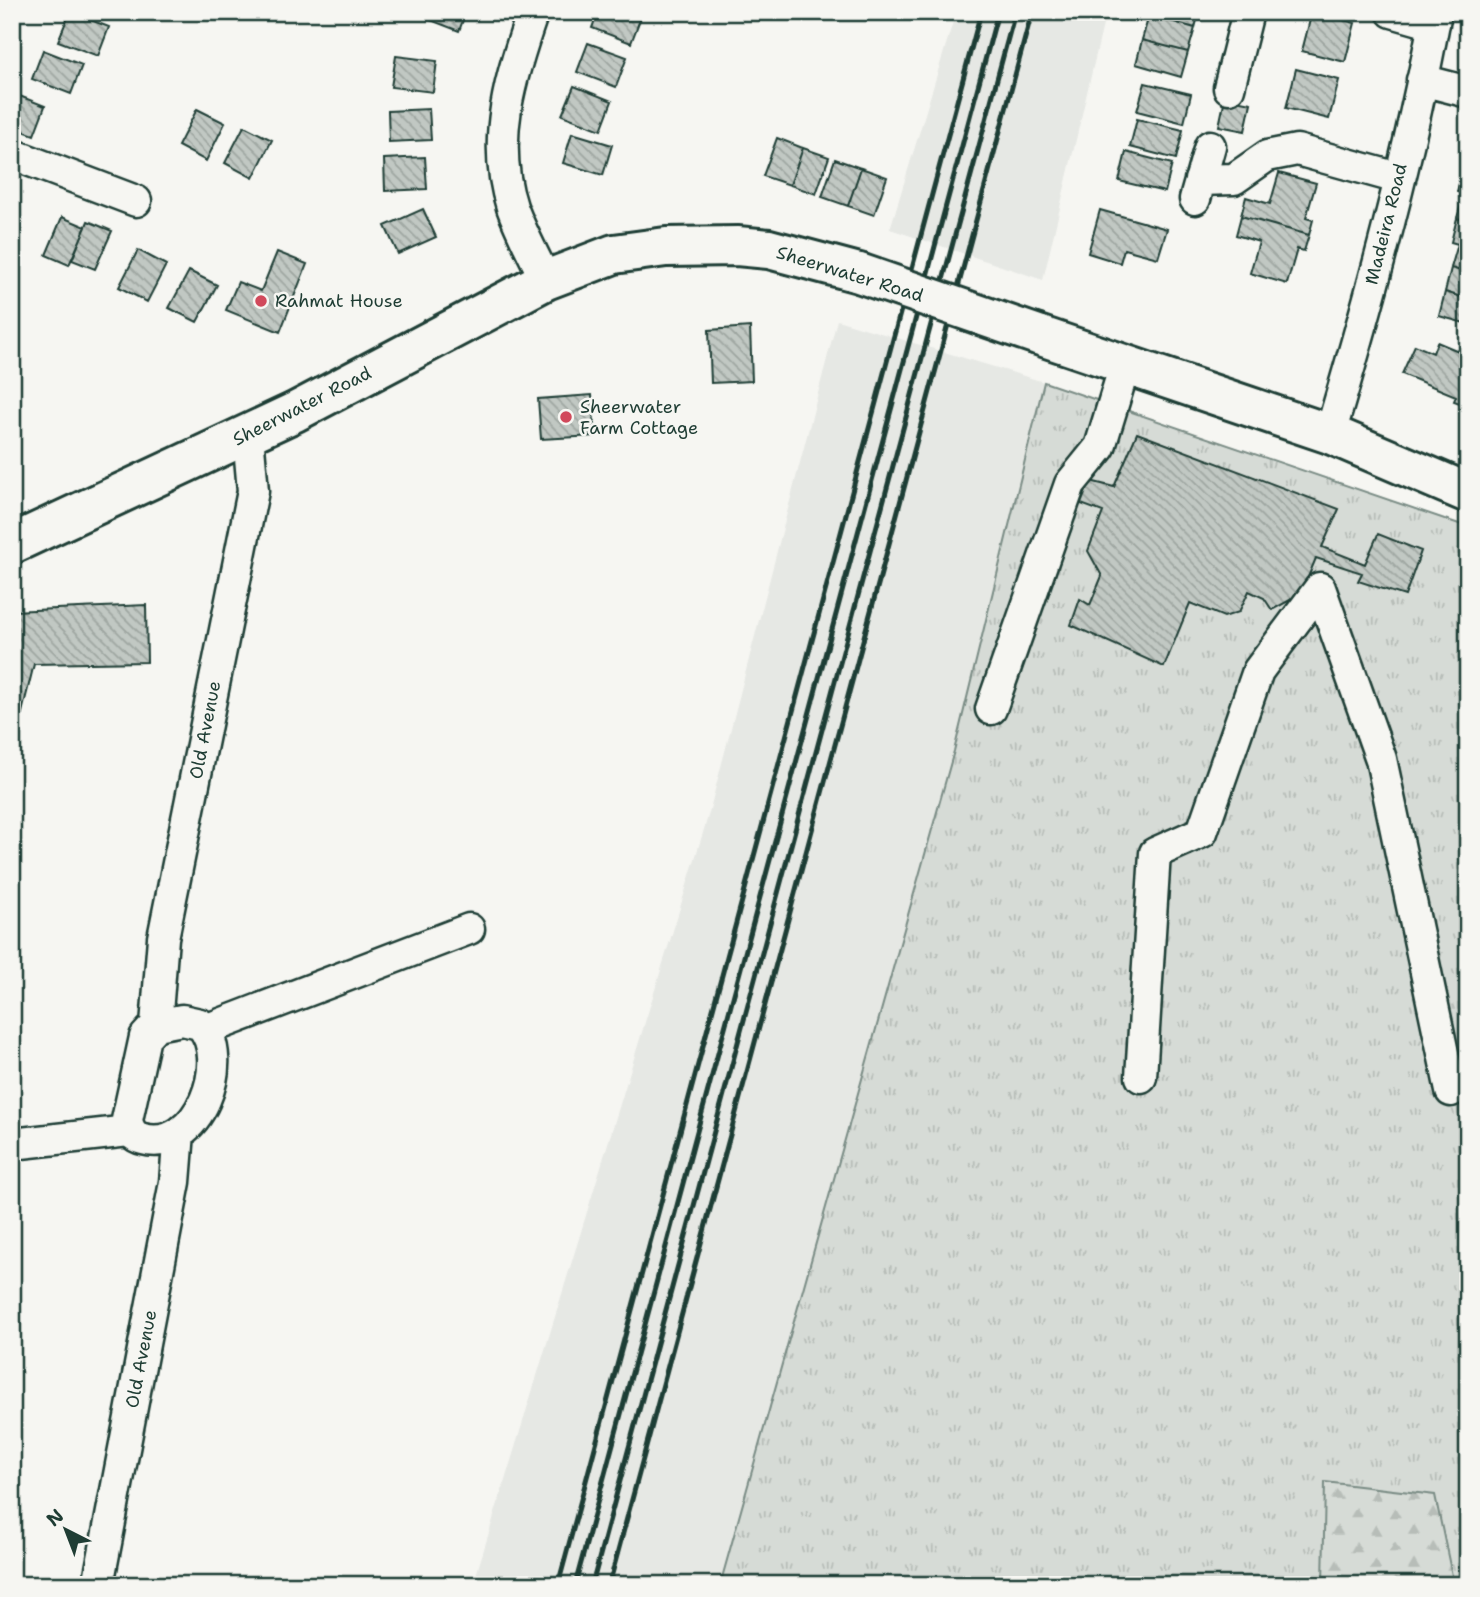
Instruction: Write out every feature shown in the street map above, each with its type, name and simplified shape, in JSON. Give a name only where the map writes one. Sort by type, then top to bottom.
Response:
[{"type":"main road","name":"Sheerwater Road","points":[[12,544],[248,435],[547,280],[630,250],[703,246],[769,249],[859,273],[1330,434],[1468,493]]},
{"type":"street","points":[[533,12],[510,78],[504,122],[504,175],[522,231],[547,280]]},
{"type":"street","points":[[1229,88],[1248,12]]},
{"type":"street","points":[[1392,12],[1435,18]]},
{"type":"street","name":"Madeira Road","points":[[1330,434],[1398,178],[1435,18]]},
{"type":"street","points":[[1422,80],[1468,92]]},
{"type":"street","points":[[1210,146],[1198,190],[1234,179],[1267,156],[1297,150],[1398,178]]},
{"type":"street","points":[[12,154],[136,201]]},
{"type":"street","points":[[991,709],[1070,484],[1100,447],[1125,365]]},
{"type":"street","name":"Old Avenue","points":[[130,1131],[127,1120],[143,1040],[156,1025],[163,938],[253,491],[248,435]]},
{"type":"street","points":[[1141,1077],[1155,853],[1202,832],[1258,670],[1321,588],[1381,759],[1451,1091]]},
{"type":"street","points":[[205,1030],[469,929]]},
{"type":"street","points":[[12,1144],[130,1131],[149,1140],[179,1133],[199,1112],[209,1086],[212,1062],[205,1030],[198,1023],[189,1020],[156,1025]]},
{"type":"street","name":"Old Avenue","points":[[98,1585],[175,1182],[179,1133]]},
{"type":"shaded area","points":[[956,12],[1106,12],[1043,280],[890,229]]},
{"type":"shaded area","points":[[837,320],[1044,382],[954,751],[720,1585],[473,1585],[709,813]]},
{"type":"green space","points":[[1044,382],[1468,527],[1468,1585],[720,1585],[954,751]]},
{"type":"green space","points":[[1325,1482],[1435,1495],[1454,1585],[1323,1585]]},
{"type":"building","points":[[70,12],[109,27],[98,56],[58,41]]},
{"type":"building","points":[[421,12],[466,12],[459,31],[420,16]]},
{"type":"building","points":[[598,12],[642,14],[631,43],[592,28]]},
{"type":"building","points":[[1150,12],[1199,12],[1195,28],[1149,15]]},
{"type":"building","points":[[1312,12],[1355,23],[1345,62],[1302,51]]},
{"type":"building","points":[[1149,15],[1195,28],[1188,52],[1142,40]]},
{"type":"building","points":[[1142,40],[1188,52],[1181,77],[1136,64]]},
{"type":"building","points":[[588,43],[627,57],[616,87],[577,72]]},
{"type":"building","points":[[43,50],[82,65],[71,94],[32,79]]},
{"type":"building","points":[[396,56],[437,61],[433,92],[391,87]]},
{"type":"building","points":[[1296,69],[1339,80],[1329,119],[1286,108]]},
{"type":"building","points":[[1145,83],[1191,94],[1184,123],[1137,111]]},
{"type":"building","points":[[574,86],[612,101],[601,130],[562,115]]},
{"type":"building","points":[[12,93],[45,106],[34,135],[12,127]]},
{"type":"building","points":[[1225,98],[1251,103],[1245,131],[1219,126]]},
{"type":"building","points":[[197,109],[225,123],[206,161],[178,146]]},
{"type":"building","points":[[429,109],[431,140],[389,142],[388,111]]},
{"type":"building","points":[[1137,119],[1183,130],[1176,159],[1130,147]]},
{"type":"building","points":[[244,126],[272,140],[253,178],[225,163]]},
{"type":"building","points":[[572,133],[612,145],[603,175],[563,163]]},
{"type":"building","points":[[777,138],[803,148],[790,185],[763,176]]},
{"type":"building","points":[[803,148],[829,157],[816,194],[790,185]]},
{"type":"building","points":[[1126,152],[1172,164],[1165,192],[1119,181]]},
{"type":"building","points":[[425,157],[427,189],[385,191],[384,159]]},
{"type":"building","points":[[835,159],[861,168],[848,206],[822,197]]},
{"type":"building","points":[[1463,167],[1468,169],[1468,194],[1457,192]]},
{"type":"building","points":[[861,168],[887,177],[874,215],[848,206]]},
{"type":"building","points":[[1279,173],[1316,183],[1306,218],[1313,220],[1309,235],[1241,216],[1246,197],[1270,204]]},
{"type":"building","points":[[1464,193],[1468,194],[1468,221],[1457,218]]},
{"type":"building","points":[[423,209],[436,237],[398,254],[385,226]]},
{"type":"building","points":[[1100,210],[1167,229],[1158,258],[1124,249],[1120,263],[1088,253]]},
{"type":"building","points":[[1241,216],[1309,235],[1304,251],[1297,249],[1287,284],[1250,273],[1259,242],[1236,235]]},
{"type":"building","points":[[62,217],[86,227],[69,265],[46,255]]},
{"type":"building","points":[[1457,218],[1468,221],[1468,247],[1451,242]]},
{"type":"building","points":[[88,221],[112,231],[95,269],[72,260]]},
{"type":"building","points":[[1458,244],[1468,247],[1468,273],[1451,268]]},
{"type":"building","points":[[138,250],[166,265],[147,302],[119,287]]},
{"type":"building","name":"Rahmat House","points":[[277,252],[307,264],[280,332],[226,310],[238,282],[261,291]]},
{"type":"building","points":[[1451,268],[1468,273],[1468,299],[1445,292]]},
{"type":"building","points":[[189,271],[217,285],[197,322],[169,308]]},
{"type":"building","points":[[1445,292],[1468,299],[1468,324],[1439,316]]},
{"type":"building","points":[[750,327],[752,381],[711,383],[709,330]]},
{"type":"building","points":[[1437,342],[1468,355],[1468,406],[1454,401],[1456,396],[1402,374],[1415,345],[1433,353]]},
{"type":"building","name":"Sheerwater Farm Cottage","points":[[592,395],[595,436],[541,439],[538,399]]},
{"type":"building","points":[[1137,433],[1339,509],[1322,547],[1365,564],[1378,534],[1421,551],[1405,596],[1358,581],[1362,573],[1316,558],[1301,594],[1272,610],[1264,598],[1249,591],[1239,612],[1224,617],[1190,603],[1164,667],[1071,625],[1080,599],[1090,605],[1102,576],[1088,551],[1103,512],[1081,504],[1090,481],[1114,487]]},
{"type":"building","points":[[146,605],[147,662],[34,664],[16,737],[12,737],[12,611]]},
{"type":"railway","points":[[558,1585],[981,12]]},
{"type":"railway","points":[[575,1585],[998,12]]},
{"type":"railway","points":[[592,1585],[1015,12]]},
{"type":"railway","points":[[609,1585],[1032,12]]},
{"type":"place","name":"Rahmat House","points":[[261,301]]},
{"type":"place","name":"Sheerwater Farm Cottage","points":[[566,417]]}]
